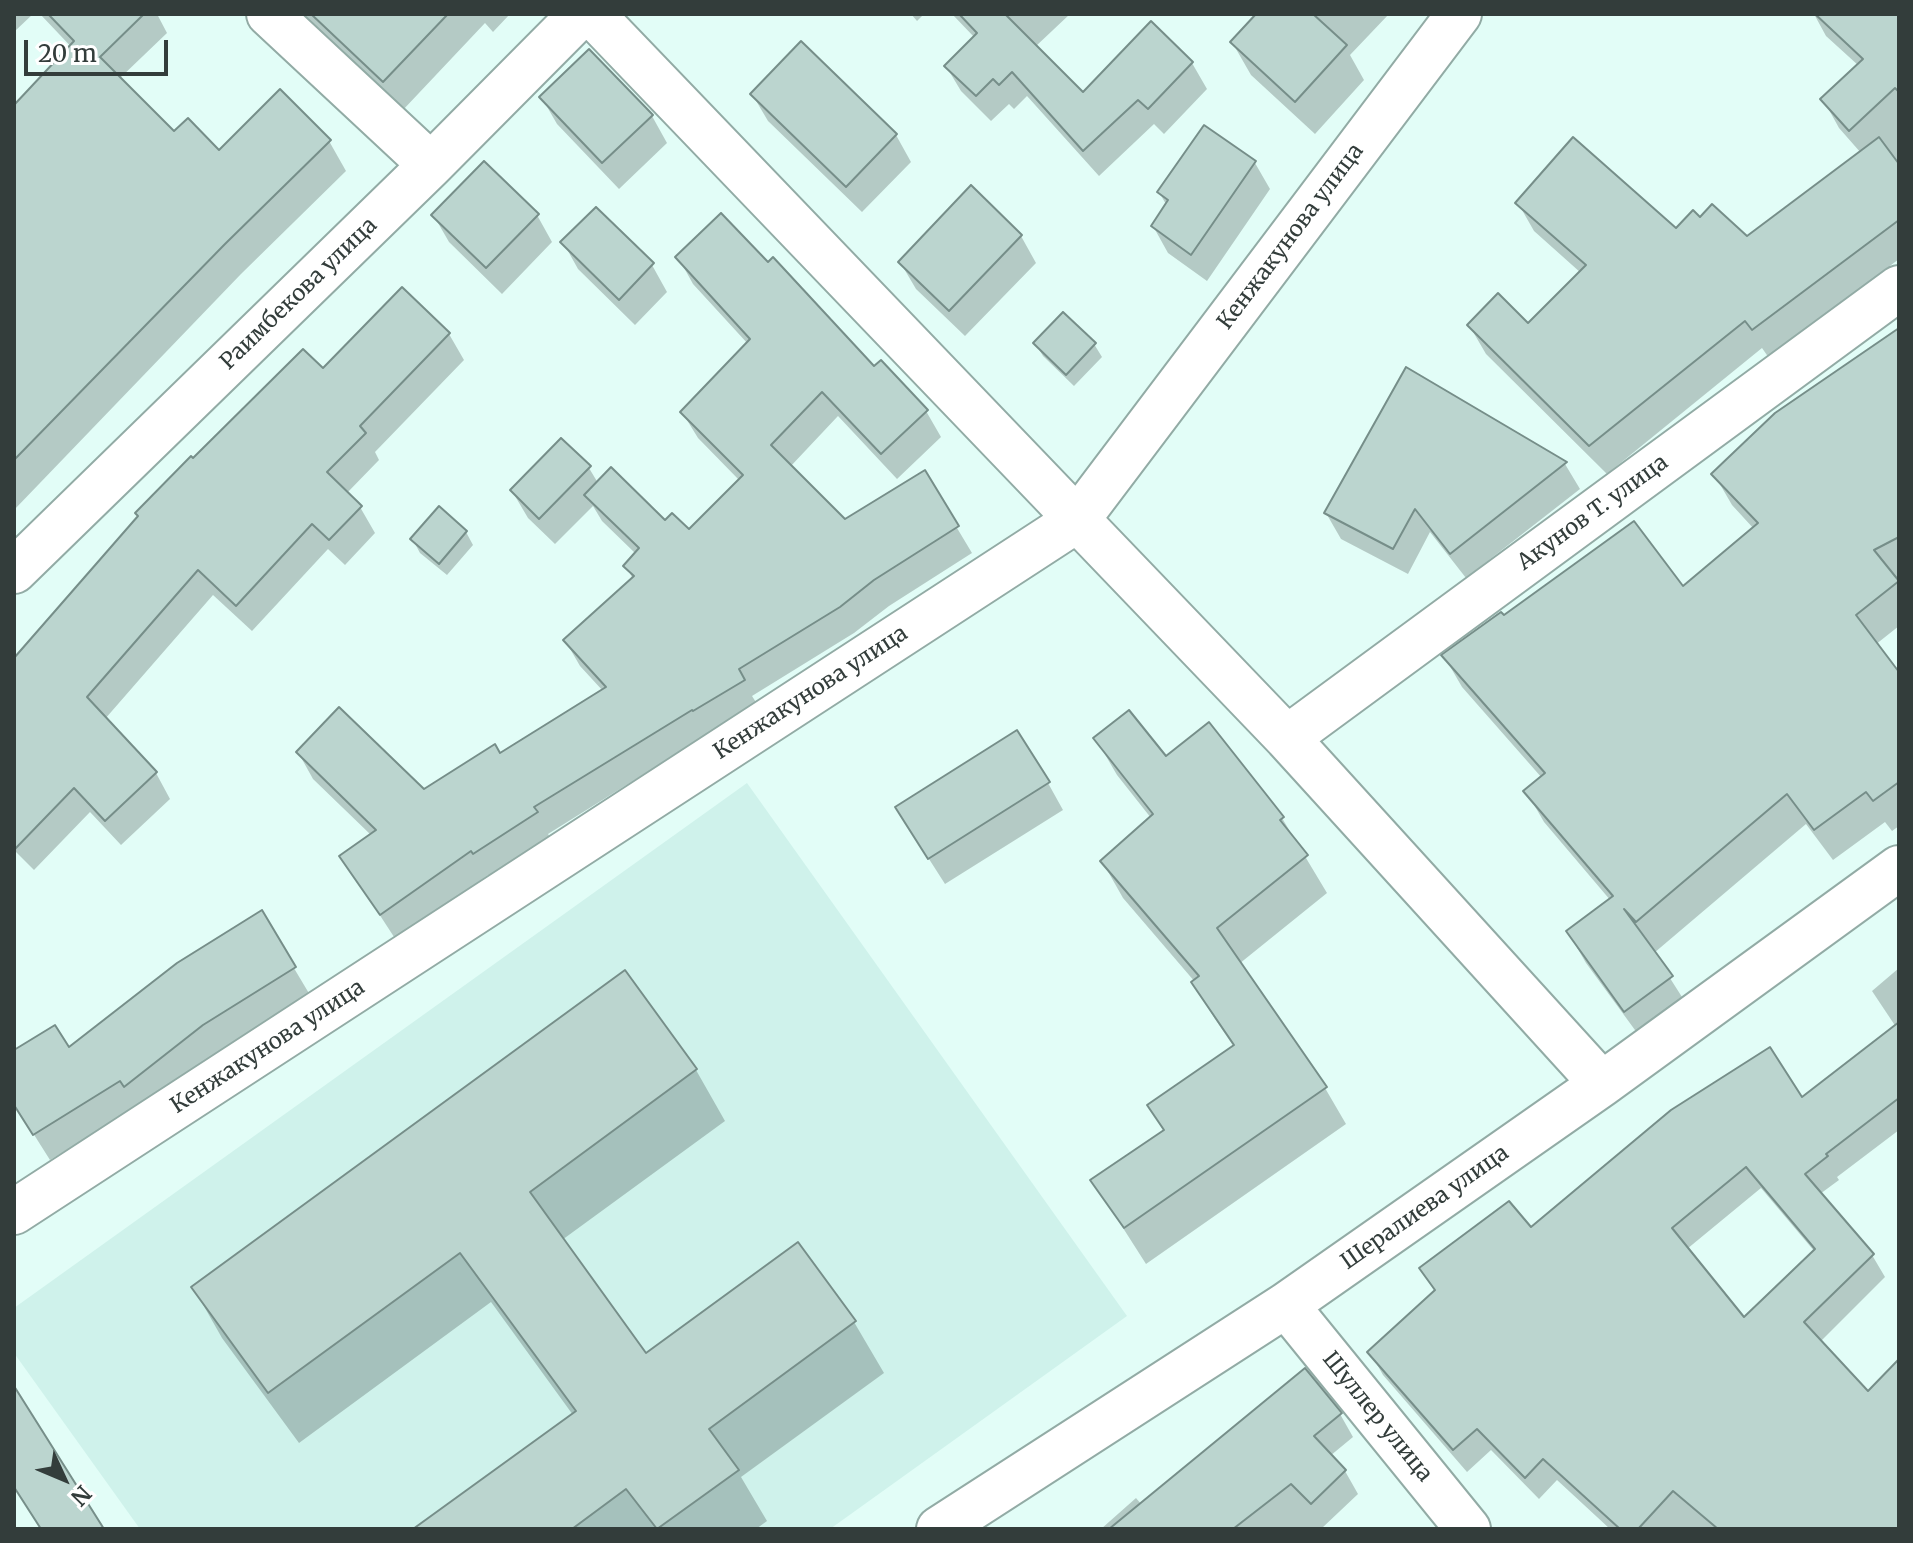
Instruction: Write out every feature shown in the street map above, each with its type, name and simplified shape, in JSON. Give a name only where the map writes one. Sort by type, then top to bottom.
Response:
[{"type":"street","points":[[269,14],[431,165]]},
{"type":"street","name":"Раимбекова улица","points":[[14,571],[431,165],[581,14]]},
{"type":"street","points":[[592,14],[1287,738],[1602,1084]]},
{"type":"street","name":"Кенжакунова улица","points":[[14,1212],[1077,520],[1459,14]]},
{"type":"street","name":"Акунов Т. улица","points":[[1287,738],[1899,288]]},
{"type":"street","name":"Шералиева улица","points":[[939,1529],[1286,1305],[1602,1084],[1899,868]]},
{"type":"street","name":"Шуллер улица","points":[[1286,1305],[1468,1529]]},
{"type":"shaded area","points":[[747,783],[1127,1316],[830,1529],[140,1529],[14,1353],[14,1308]]},
{"type":"building","points":[[48,14],[144,14],[100,57],[174,131],[188,118],[219,150],[280,89],[331,140],[14,460],[14,105],[74,41]]},
{"type":"building","points":[[311,14],[448,14],[383,82]]},
{"type":"building","points":[[959,14],[1005,14],[1083,92],[1151,21],[1193,62],[1148,109],[1138,100],[1083,151],[1012,72],[999,85],[993,79],[976,96],[944,66],[977,33]]},
{"type":"building","points":[[1256,14],[1313,14],[1347,45],[1295,102],[1230,42]]},
{"type":"building","points":[[1815,14],[1899,14],[1899,92],[1895,88],[1849,131],[1820,99],[1863,59]]},
{"type":"building","points":[[801,41],[897,134],[846,187],[750,94]]},
{"type":"building","points":[[589,49],[653,115],[602,163],[539,97]]},
{"type":"building","points":[[1204,125],[1256,161],[1191,255],[1151,226],[1168,200],[1157,192]]},
{"type":"building","points":[[1573,137],[1676,228],[1693,210],[1700,217],[1712,204],[1747,236],[1879,137],[1899,164],[1899,220],[1752,330],[1745,321],[1589,446],[1467,325],[1498,293],[1528,323],[1586,265],[1515,203]]},
{"type":"building","points":[[484,161],[539,214],[486,268],[431,215]]},
{"type":"building","points":[[971,185],[1022,235],[949,311],[898,262]]},
{"type":"building","points":[[596,207],[654,263],[619,300],[560,242]]},
{"type":"building","points":[[721,213],[768,262],[773,257],[874,366],[881,360],[928,410],[881,454],[822,392],[771,445],[845,519],[925,470],[959,526],[874,580],[840,607],[739,669],[745,680],[534,807],[538,812],[473,854],[471,851],[380,915],[339,856],[376,830],[296,752],[339,707],[424,789],[495,744],[500,753],[606,687],[563,640],[634,576],[623,566],[639,548],[584,495],[611,467],[665,520],[672,513],[689,529],[743,475],[680,412],[750,339],[675,257]]},
{"type":"building","points":[[402,287],[450,333],[360,426],[366,433],[327,472],[362,506],[329,540],[312,524],[236,606],[198,570],[87,697],[157,772],[105,821],[74,788],[14,850],[14,658],[138,516],[135,513],[191,456],[193,458],[303,349],[323,368]]},
{"type":"building","points":[[1063,312],[1096,343],[1066,375],[1033,343]]},
{"type":"building","points":[[1899,328],[1899,537],[1874,550],[1899,581],[1856,615],[1899,672],[1899,782],[1873,801],[1866,792],[1814,830],[1787,794],[1636,922],[1624,909],[1673,976],[1624,1012],[1566,931],[1613,896],[1523,791],[1545,773],[1441,655],[1501,612],[1504,615],[1634,521],[1683,586],[1758,523],[1711,474],[1775,413]]},
{"type":"building","points":[[1406,367],[1567,462],[1450,554],[1415,509],[1393,549],[1324,513]]},
{"type":"building","points":[[561,438],[591,466],[539,519],[510,490]]},
{"type":"building","points":[[439,506],[467,531],[439,564],[410,539]]},
{"type":"building","points":[[1129,710],[1166,756],[1209,722],[1284,817],[1280,820],[1308,855],[1217,928],[1327,1087],[1124,1228],[1090,1180],[1164,1130],[1147,1105],[1234,1045],[1191,982],[1199,976],[1100,861],[1153,814],[1093,738]]},
{"type":"building","points":[[1017,730],[1050,782],[928,859],[895,807]]},
{"type":"building","points":[[262,910],[296,967],[203,1025],[124,1087],[120,1081],[33,1135],[14,1105],[14,1050],[55,1025],[69,1047],[177,963]]},
{"type":"building","points":[[625,970],[697,1069],[530,1192],[646,1353],[798,1242],[856,1321],[709,1429],[739,1470],[657,1529],[626,1489],[572,1529],[413,1529],[576,1411],[460,1253],[268,1393],[191,1287]]},
{"type":"building","points":[[1899,1022],[1899,1098],[1805,1174],[1874,1254],[1804,1322],[1868,1391],[1899,1359],[1899,1529],[1718,1529],[1673,1491],[1638,1529],[1620,1529],[1543,1459],[1525,1478],[1477,1429],[1453,1450],[1367,1352],[1435,1290],[1419,1268],[1509,1201],[1531,1227],[1671,1110],[1770,1047],[1802,1097]],"holes":[[[1746,1167],[1815,1249],[1744,1317],[1672,1228]]]},
{"type":"building","points":[[1305,1368],[1342,1413],[1314,1436],[1346,1470],[1311,1504],[1291,1484],[1233,1529],[1109,1529]]},
{"type":"building","points":[[14,1386],[104,1529],[41,1529],[14,1487]]}]
